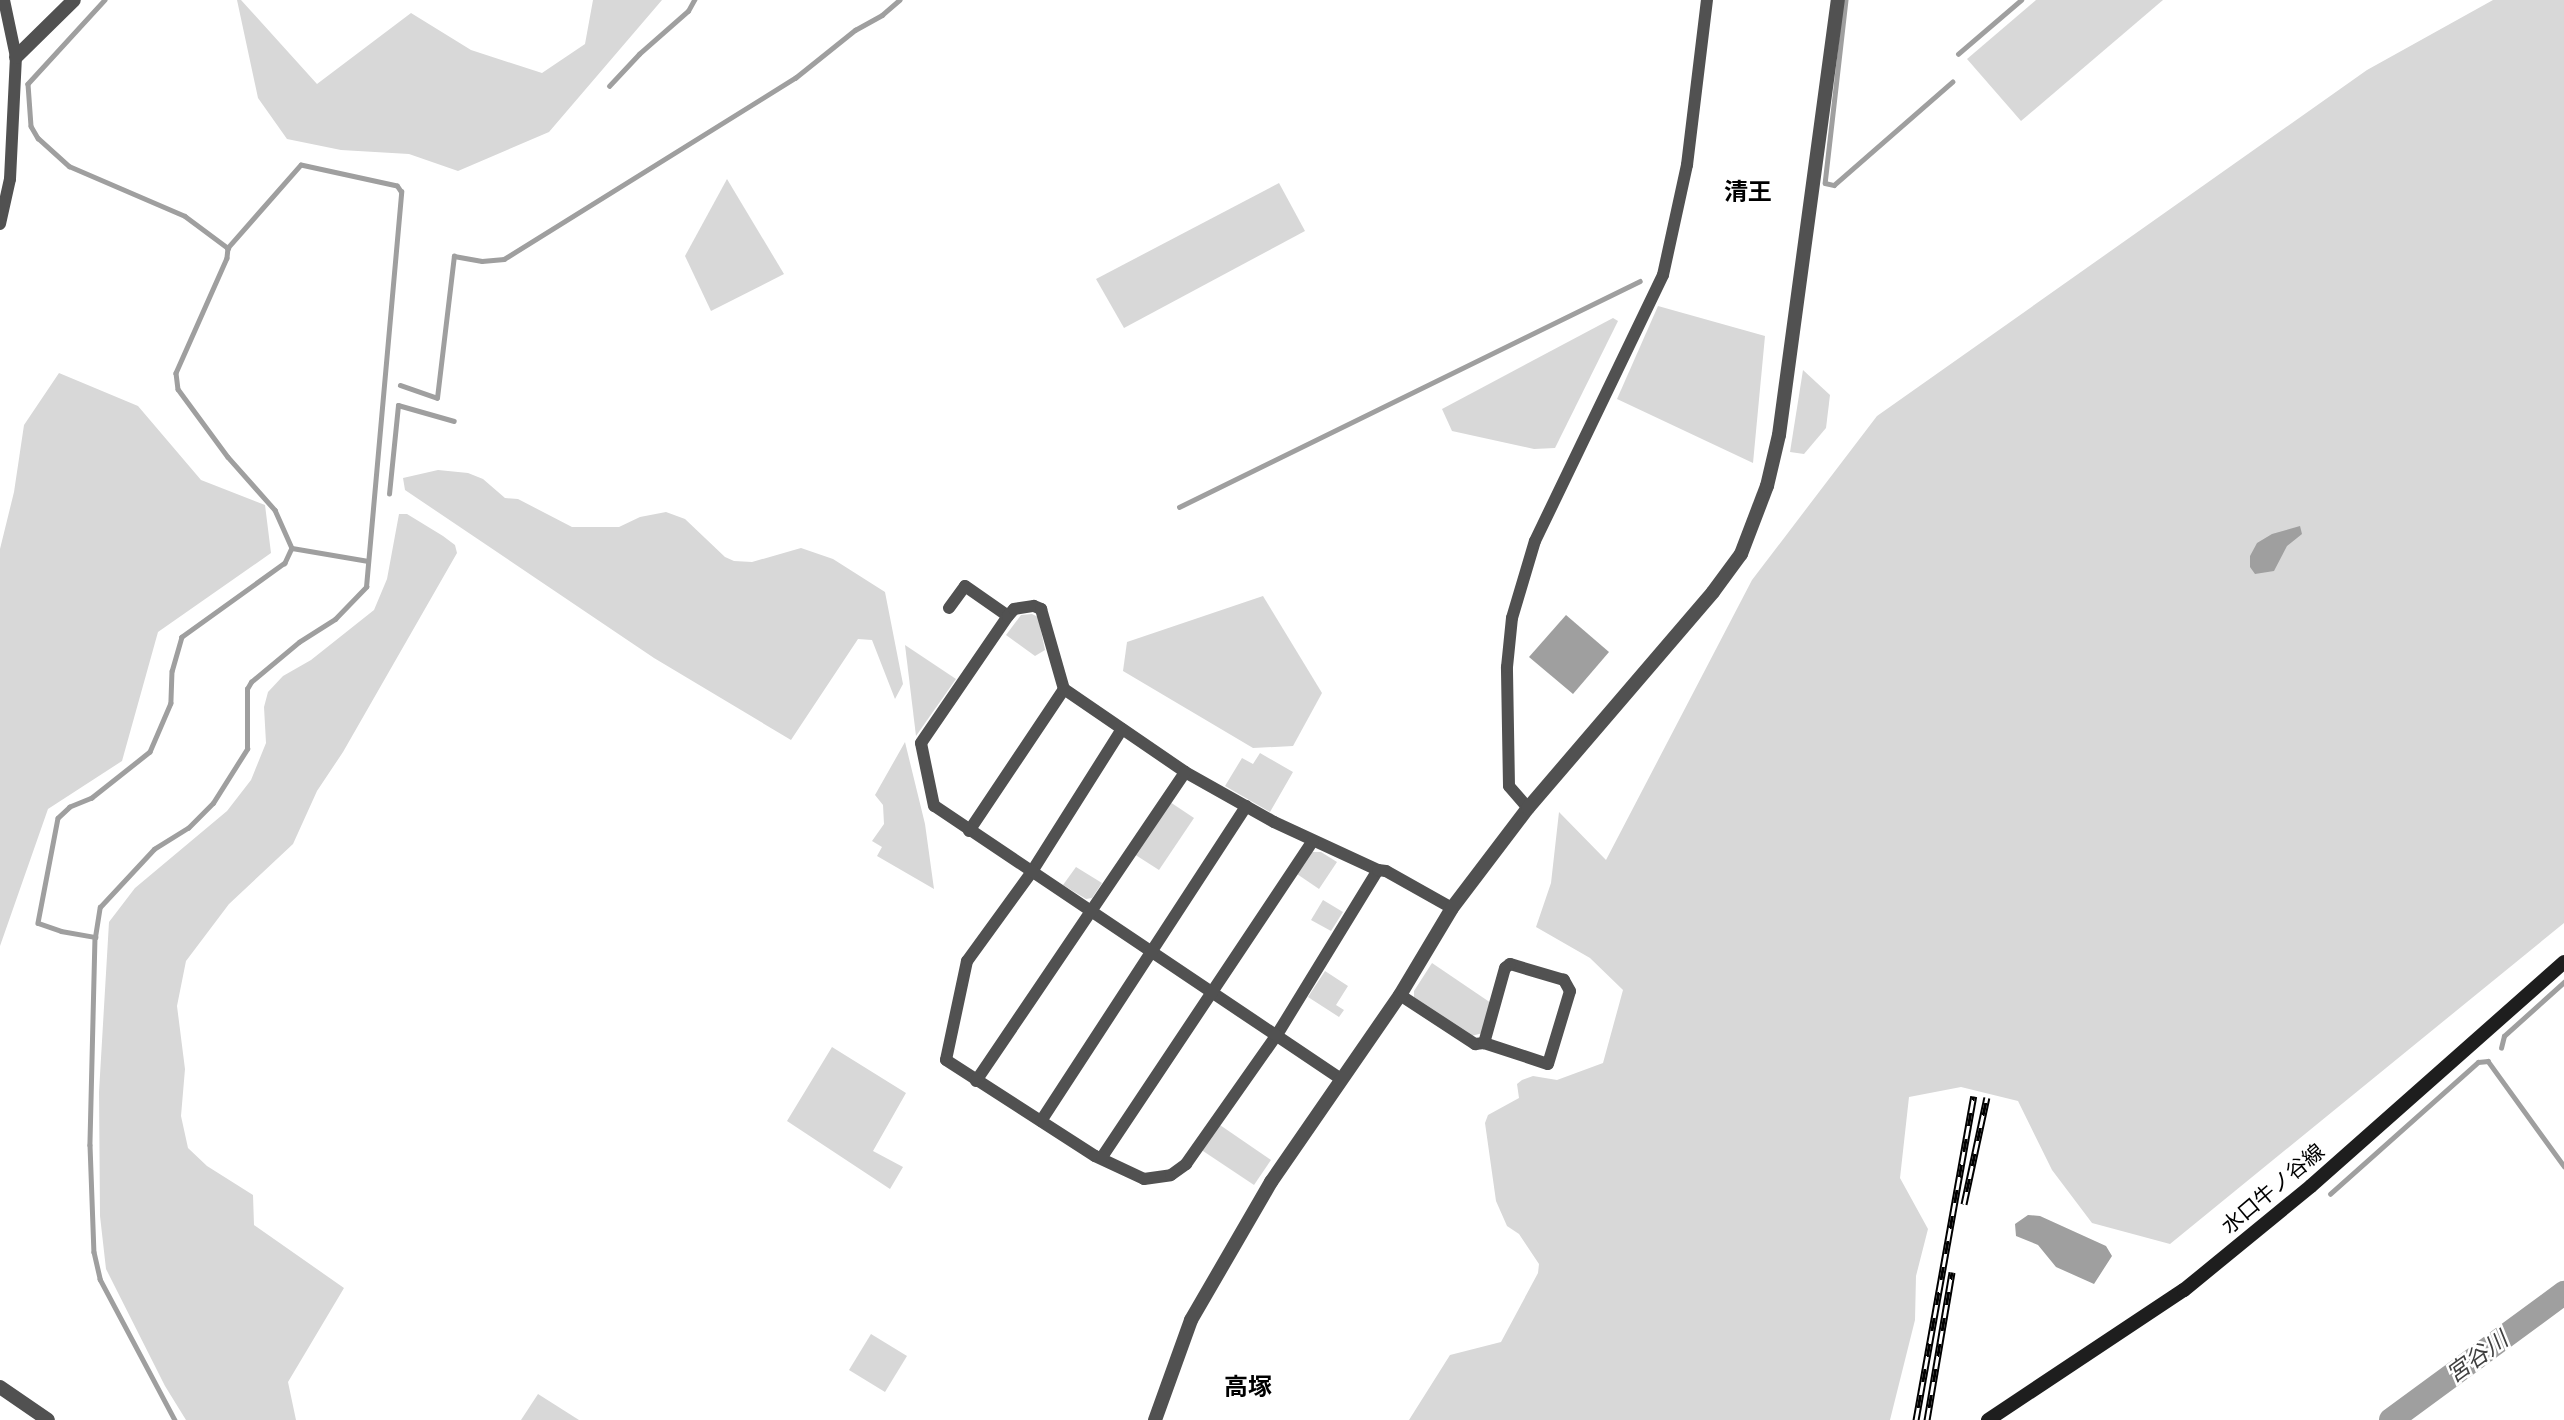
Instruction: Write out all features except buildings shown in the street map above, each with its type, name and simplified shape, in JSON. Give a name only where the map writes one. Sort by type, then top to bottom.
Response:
[{"type":"main road","name":"水口牛ノ谷線","points":[[1988,1420],[2184,1290],[2311,1186],[2564,962]]},
{"type":"street","points":[[0,224],[10,179],[16,57],[4,0]]},
{"type":"street","points":[[16,57],[74,0]]},
{"type":"street","points":[[1528,808],[1509,786],[1507,667],[1512,618],[1535,541],[1663,275],[1687,165],[1707,0]]},
{"type":"street","points":[[1155,1420],[1191,1320],[1271,1182],[1400,995],[1452,908],[1528,808],[1713,592],[1741,554],[1767,486],[1779,435],[1838,0]]},
{"type":"street","points":[[949,608],[965,586],[1007,616]]},
{"type":"street","points":[[1341,1079],[1278,1033],[1031,873],[934,806],[920,743],[1007,616],[1014,609],[1034,606],[1041,609],[1064,690],[1185,772],[1312,842],[1386,871],[1452,908]]},
{"type":"street","points":[[969,831],[1064,690]]},
{"type":"street","points":[[1122,729],[1031,873],[967,961],[946,1060],[1095,1156],[1144,1179],[1171,1175],[1186,1164],[1278,1033],[1378,870]]},
{"type":"street","points":[[976,1080],[1185,772]]},
{"type":"street","points":[[1041,1121],[1246,806]]},
{"type":"street","points":[[1102,1157],[1312,842]]},
{"type":"street","points":[[1400,995],[1475,1044],[1484,1043],[1548,1064],[1570,991],[1564,980],[1510,964],[1505,968],[1484,1043]]},
{"type":"street","points":[[0,1387],[48,1420]]},
{"type":"shaded area","points":[[237,0],[241,0],[317,84],[411,13],[471,50],[542,73],[585,44],[593,0],[662,0],[549,132],[458,171],[409,154],[341,150],[287,139],[258,98]]},
{"type":"shaded area","points":[[2036,0],[2163,0],[2021,121],[1967,59]]},
{"type":"shaded area","points":[[2493,0],[2564,0],[2564,923],[2170,1244],[2092,1223],[2052,1170],[2018,1101],[1961,1087],[1909,1097],[1900,1178],[1928,1229],[1916,1276],[1915,1320],[1890,1420],[1409,1420],[1450,1355],[1501,1342],[1538,1273],[1539,1264],[1519,1234],[1507,1226],[1496,1201],[1485,1123],[1488,1115],[1519,1098],[1517,1084],[1522,1080],[1533,1076],[1557,1080],[1603,1063],[1623,990],[1590,958],[1536,927],[1551,883],[1559,812],[1606,860],[1752,580],[1877,416],[2367,70]]},
{"type":"shaded area","points":[[727,179],[784,274],[711,311],[685,256]]},
{"type":"shaded area","points":[[1279,183],[1305,231],[1124,328],[1096,279]]},
{"type":"shaded area","points":[[1658,306],[1765,336],[1753,463],[1617,399]]},
{"type":"shaded area","points":[[1613,318],[1618,321],[1555,448],[1534,449],[1452,431],[1442,409]]},
{"type":"shaded area","points":[[1803,370],[1830,395],[1826,428],[1804,454],[1790,452]]},
{"type":"shaded area","points":[[59,373],[138,406],[201,480],[265,505],[271,553],[158,632],[122,761],[48,809],[0,946],[0,549],[14,492],[24,425]]},
{"type":"shaded area","points":[[438,470],[468,473],[483,479],[505,498],[518,499],[572,527],[619,527],[640,517],[666,512],[685,519],[725,557],[734,561],[752,562],[801,548],[833,559],[885,592],[903,684],[895,699],[872,640],[858,639],[791,740],[654,658],[405,490],[403,478]]},
{"type":"shaded area","points":[[399,514],[407,514],[443,536],[455,545],[457,553],[343,752],[317,791],[293,844],[229,904],[186,961],[177,1006],[185,1069],[181,1116],[188,1148],[207,1166],[253,1195],[254,1225],[344,1288],[288,1382],[296,1420],[186,1420],[165,1386],[106,1269],[100,1216],[99,1092],[109,922],[135,888],[227,811],[251,780],[266,743],[264,707],[268,692],[283,676],[311,660],[374,610],[387,579]]},
{"type":"shaded area","points":[[2300,526],[2302,534],[2287,546],[2274,571],[2255,574],[2250,567],[2250,556],[2257,543],[2272,534]]},
{"type":"shaded area","points":[[1263,596],[1322,693],[1293,746],[1253,748],[1123,671],[1127,642]]},
{"type":"shaded area","points":[[1032,614],[1038,617],[1045,650],[1035,656],[1006,635],[1021,615]]},
{"type":"shaded area","points":[[1566,615],[1609,652],[1573,694],[1529,657]]},
{"type":"shaded area","points":[[905,645],[956,679],[916,736]]},
{"type":"shaded area","points":[[905,742],[925,824],[934,889],[877,856],[882,847],[872,841],[884,824],[883,805],[875,795]]},
{"type":"shaded area","points":[[1260,753],[1293,772],[1270,812],[1225,786],[1242,758],[1253,764]]},
{"type":"shaded area","points":[[1170,802],[1194,818],[1159,870],[1134,854]]},
{"type":"shaded area","points":[[1311,852],[1321,852],[1337,862],[1319,889],[1297,874]]},
{"type":"shaded area","points":[[1076,867],[1102,883],[1092,898],[1086,899],[1063,885]]},
{"type":"shaded area","points":[[1323,900],[1343,912],[1331,931],[1311,920]]},
{"type":"shaded area","points":[[1432,963],[1491,1003],[1483,1033],[1471,1036],[1414,998],[1414,991]]},
{"type":"shaded area","points":[[1325,971],[1348,986],[1336,1005],[1344,1010],[1339,1017],[1308,997]]},
{"type":"shaded area","points":[[832,1047],[906,1093],[873,1151],[903,1167],[890,1189],[787,1121]]},
{"type":"shaded area","points":[[1217,1123],[1271,1160],[1254,1185],[1200,1149]]},
{"type":"shaded area","points":[[2028,1215],[2040,1216],[2106,1246],[2112,1256],[2094,1284],[2056,1267],[2038,1245],[2016,1236],[2015,1224]]},
{"type":"shaded area","points":[[871,1334],[907,1356],[885,1392],[849,1370]]},
{"type":"shaded area","points":[[538,1394],[579,1420],[521,1420]]},
{"type":"waterway","points":[[105,0],[28,84],[31,126],[38,138],[69,166],[185,216],[228,248],[227,258],[176,373],[178,389],[228,457],[275,510],[292,548],[285,563],[182,637],[172,671],[171,703],[150,752],[92,798],[70,807],[58,818],[38,923],[61,931],[95,937],[90,1145],[94,1252],[100,1279],[175,1420]]},
{"type":"waterway","points":[[609,86],[639,54],[688,11],[694,0]]},
{"type":"waterway","points":[[400,385],[437,398],[454,256],[482,261],[504,259],[795,78],[855,30],[882,15],[899,0]]},
{"type":"waterway","points":[[1846,0],[1825,183],[1834,185],[1952,82]]},
{"type":"waterway","points":[[1958,54],[2021,0]]},
{"type":"waterway","points":[[95,937],[100,907],[154,849],[188,828],[213,803],[247,749],[247,689],[251,682],[299,642],[335,619],[366,587],[401,192],[397,186],[301,165],[228,248]]},
{"type":"waterway","points":[[1179,507],[1640,281]]},
{"type":"waterway","points":[[389,494],[398,405],[454,421]]},
{"type":"waterway","points":[[292,548],[368,561]]},
{"type":"waterway","points":[[2501,1048],[2504,1036],[2564,982]]},
{"type":"waterway","points":[[2330,1194],[2478,1062],[2488,1061],[2564,1166]]},
{"type":"waterway","name":"宮谷川","points":[[2391,1420],[2564,1293]]},
{"type":"railway","points":[[1916,1420],[1974,1096]]},
{"type":"railway","points":[[1964,1204],[1987,1097]]},
{"type":"railway","points":[[1927,1420],[1952,1272]]},
{"type":"district","name":"清王","points":[[1748,192]]},
{"type":"district","name":"高塚","points":[[1248,1387]]}]
